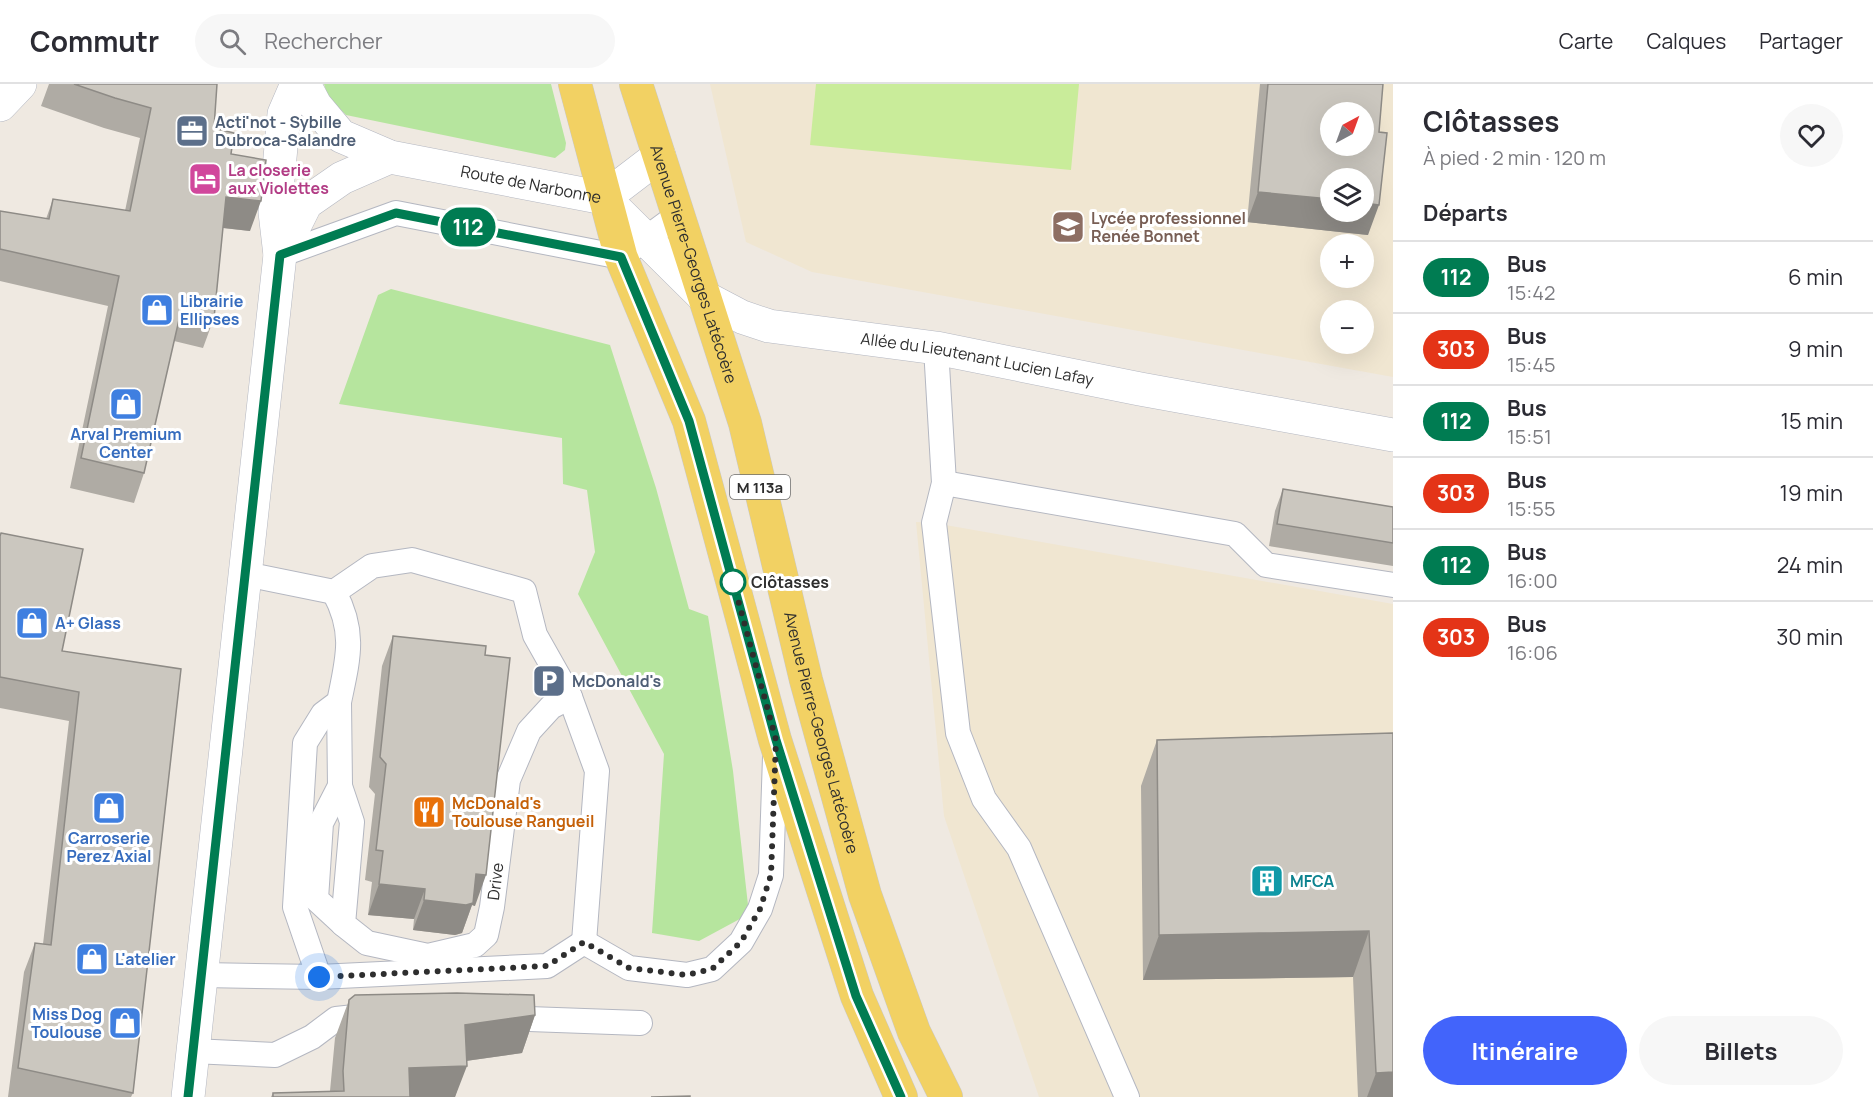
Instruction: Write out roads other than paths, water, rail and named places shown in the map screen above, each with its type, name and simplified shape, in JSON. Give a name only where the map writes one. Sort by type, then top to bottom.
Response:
[{"type":"main road","points":[[0,105],[20,84]]},
{"type":"main road","points":[[188,1097],[280,255],[275,212],[284,114],[297,84]]},
{"type":"main road","name":"Route de Narbonne","points":[[304,84],[315,105],[341,136],[390,157],[604,198],[658,156]]},
{"type":"main road","name":"M 113a","points":[[575,84],[604,198],[633,248],[689,421],[776,740],[856,996],[901,1097]]},
{"type":"main road","name":"Avenue Pierre-Georges Latécoère","points":[[636,84],[745,423],[806,680],[865,895],[914,1032],[946,1097]]},
{"type":"main road","points":[[280,255],[306,203],[342,178],[390,157]]},
{"type":"main road","name":"Allée du Lieutenant Lucien Lafay","points":[[633,248],[704,297],[742,317],[769,326],[936,348],[1140,389],[1393,435]]},
{"type":"lane","points":[[280,255],[396,213],[633,248],[678,215]]},
{"type":"lane","points":[[936,348],[944,483],[934,523],[958,733],[984,799],[1019,849],[1127,1097]]},
{"type":"lane","points":[[944,483],[1235,534],[1266,565],[1393,585]]},
{"type":"lane","points":[[245,574],[334,592],[372,566],[412,560],[524,591],[535,636],[570,697],[597,771],[584,942]]},
{"type":"lane","name":"Drive","points":[[334,592],[344,611],[349,639],[347,664],[339,702],[340,786],[352,822],[343,924],[367,943],[428,956],[475,945],[486,935],[492,907],[508,780],[529,731],[551,707],[570,697]]},
{"type":"lane","points":[[319,977],[295,907],[304,743],[323,714],[339,702]]},
{"type":"lane","points":[[584,942],[629,968],[687,975],[712,969],[741,942],[760,909],[771,875],[776,740]]},
{"type":"lane","points":[[202,975],[319,977],[547,966],[584,942]]},
{"type":"lane","points":[[194,1051],[275,1055],[312,1037],[336,1019],[377,1014],[401,1015]]},
{"type":"lane","points":[[484,1018],[640,1023]]},
{"type":"place","name":"Acti'not - Sybille Dubroca-Salandre","points":[[192,131]]},
{"type":"place","name":"La closerie aux Violettes","points":[[205,179]]},
{"type":"place","name":"Lycée professionnel Renée Bonnet","points":[[1068,227]]},
{"type":"place","name":"Librairie Ellipses","points":[[157,310]]},
{"type":"place","name":"Arval Premium Center","points":[[126,404]]},
{"type":"place","name":"Clôtasses","points":[[733,582]]},
{"type":"place","name":"A+ Glass","points":[[32,623]]},
{"type":"place","name":"McDonald's","points":[[549,681]]},
{"type":"place","name":"Carroserie Perez Axial","points":[[109,808]]},
{"type":"place","name":"McDonald's Toulouse Rangueil","points":[[429,812]]},
{"type":"place","name":"MFCA","points":[[1267,881]]},
{"type":"place","name":"L'atelier","points":[[92,959]]},
{"type":"place","name":"Miss Dog Toulouse","points":[[125,1023]]}]
